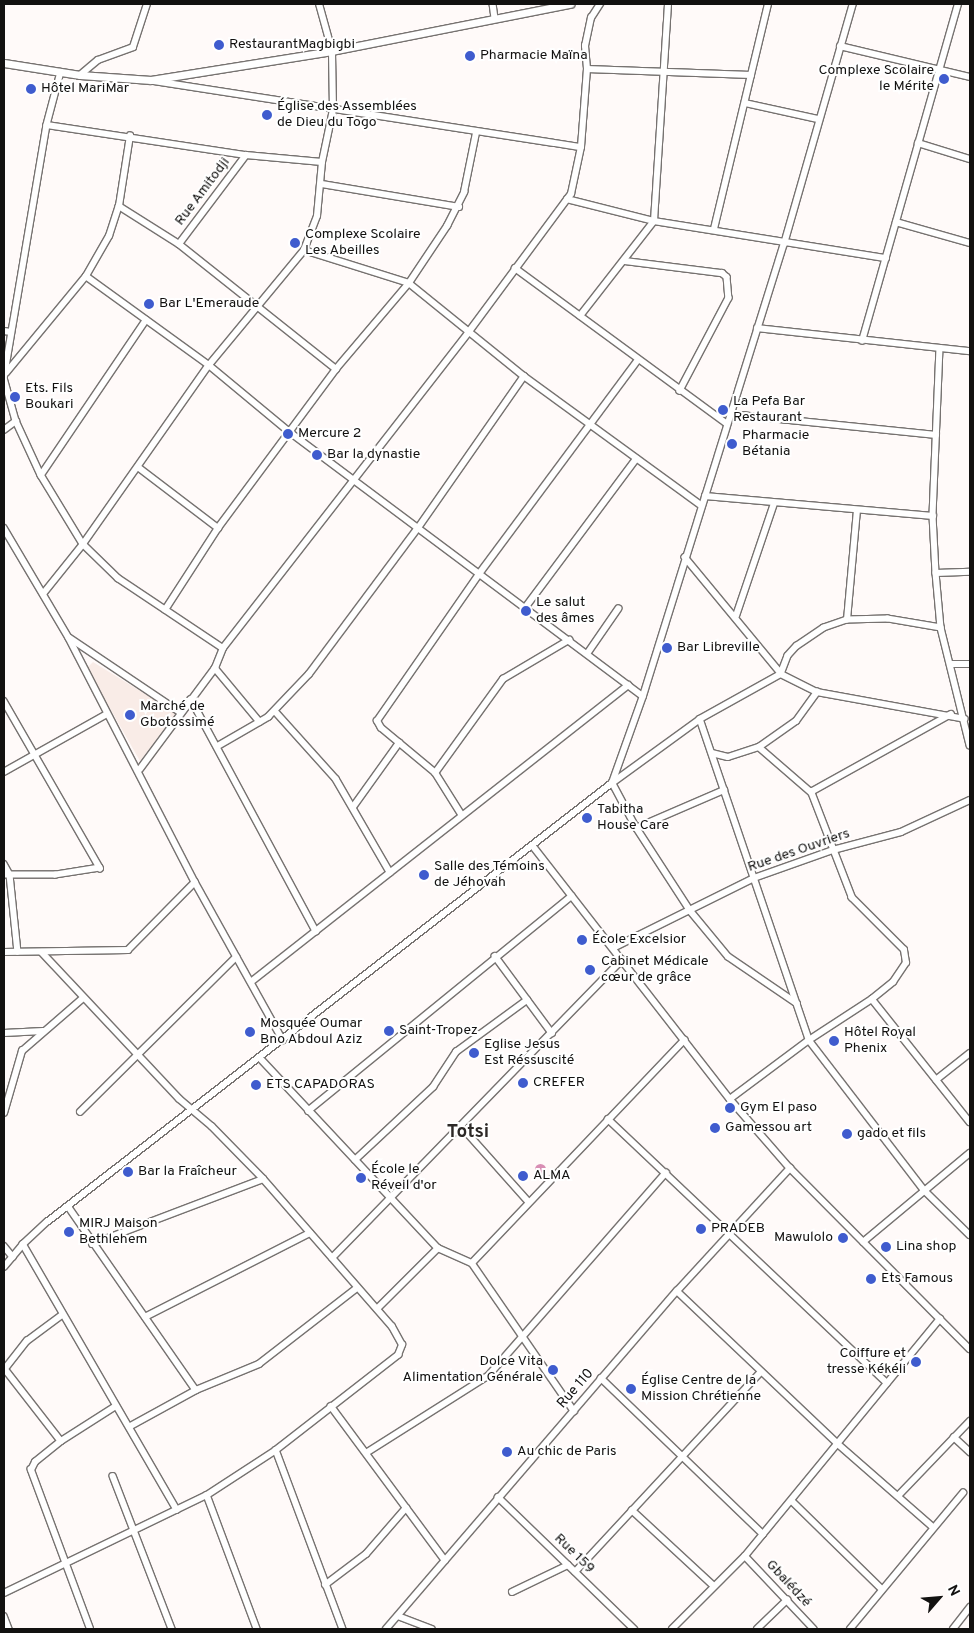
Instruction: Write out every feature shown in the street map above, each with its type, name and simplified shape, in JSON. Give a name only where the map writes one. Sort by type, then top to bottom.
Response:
[{"type":"street","points":[[80,75],[98,60],[132,47],[147,4]]},
{"type":"street","points":[[43,594],[83,544],[209,366],[255,306],[304,250],[317,216],[322,184],[322,162],[333,110],[332,51],[319,4]]},
{"type":"street","points":[[493,4],[495,19]]},
{"type":"street","points":[[152,80],[332,51],[570,4]]},
{"type":"street","points":[[140,769],[180,712],[215,668],[223,648],[468,333],[514,268],[567,199],[575,182],[581,147],[587,69],[585,46],[588,30],[600,4]]},
{"type":"street","points":[[580,316],[654,221],[662,71],[668,4]]},
{"type":"street","points":[[714,228],[768,4]]},
{"type":"street","points":[[797,1004],[734,964],[690,911],[636,828],[612,783],[643,696],[756,328],[784,244],[818,119],[853,4]]},
{"type":"street","points":[[862,341],[958,4]]},
{"type":"street","points":[[840,46],[940,67],[970,77]]},
{"type":"street","points":[[4,64],[80,75],[152,80],[476,133],[581,147]]},
{"type":"street","points":[[587,69],[751,75]]},
{"type":"street","points":[[61,72],[48,125],[4,377],[16,421],[41,475],[83,544],[118,578],[223,648]]},
{"type":"street","points":[[745,103],[818,119]]},
{"type":"street","points":[[48,125],[246,155],[322,162]]},
{"type":"street","points":[[164,610],[218,528],[291,433],[336,370],[409,283],[459,207],[476,133]]},
{"type":"street","points":[[4,377],[86,276],[109,236],[119,206],[130,136]]},
{"type":"street","points":[[918,143],[970,159]]},
{"type":"street","name":"Rue Amitodji","points":[[179,244],[246,155]]},
{"type":"street","points":[[322,184],[459,207]]},
{"type":"street","points":[[567,199],[654,221],[714,228],[784,244],[886,258]]},
{"type":"street","points":[[119,206],[179,244],[336,370]]},
{"type":"street","points":[[896,222],[970,243]]},
{"type":"street","points":[[304,250],[409,283],[468,333],[524,376],[702,506]]},
{"type":"street","points":[[625,260],[722,273],[728,277],[729,298],[680,391]]},
{"type":"street","points":[[514,268],[580,316],[637,361],[727,424]]},
{"type":"street","points":[[86,276],[209,366],[291,433],[643,696]]},
{"type":"street","points":[[41,475],[146,320]]},
{"type":"street","points":[[756,328],[862,341],[970,351]]},
{"type":"street","points":[[4,331],[11,332]]},
{"type":"street","points":[[940,348],[933,516],[936,573],[941,628],[952,664],[970,745]]},
{"type":"street","points":[[462,816],[435,773],[381,728],[377,721],[479,574],[637,361]]},
{"type":"street","points":[[218,746],[260,722],[275,711],[309,674],[418,528],[524,376]]},
{"type":"street","points":[[731,414],[936,435]]},
{"type":"street","points":[[4,430],[16,421]]},
{"type":"street","points":[[525,608],[636,459]]},
{"type":"street","points":[[138,467],[218,528]]},
{"type":"street","points":[[705,496],[774,504],[933,516]]},
{"type":"street","points":[[736,616],[774,504]]},
{"type":"street","points":[[847,620],[857,511]]},
{"type":"street","points":[[4,528],[69,638],[107,714],[140,769],[195,882],[283,1040]]},
{"type":"street","points":[[685,558],[736,616],[782,674],[817,692],[951,714],[965,719]]},
{"type":"street","points":[[936,573],[970,572]]},
{"type":"street","points":[[587,654],[618,609]]},
{"type":"street","points":[[4,1267],[23,1244],[68,1206],[260,1059],[612,783],[700,719],[782,674],[788,656],[797,646],[824,628],[847,620],[888,619],[941,628]]},
{"type":"street","points":[[69,638],[180,712]]},
{"type":"street","points":[[435,773],[503,679],[569,640]]},
{"type":"street","points":[[952,664],[970,664]]},
{"type":"street","points":[[215,668],[260,722]]},
{"type":"street","points":[[252,982],[628,685]]},
{"type":"street","points":[[712,753],[728,756],[758,747],[796,721],[817,692]]},
{"type":"street","points":[[191,698],[316,931]]},
{"type":"street","points":[[4,701],[100,868],[56,874],[7,876]]},
{"type":"street","points":[[275,711],[322,760],[353,807],[390,872]]},
{"type":"street","points":[[4,772],[107,714]]},
{"type":"street","points":[[811,792],[951,714]]},
{"type":"street","points":[[700,719],[809,1040],[924,1190],[970,1235]]},
{"type":"street","points":[[353,807],[399,743]]},
{"type":"street","points":[[730,1099],[809,1040],[872,999],[893,982],[906,963],[906,954],[852,898],[811,792],[758,747]]},
{"type":"street","points":[[636,828],[724,790]]},
{"type":"street","name":"Rue des Ouvriers","points":[[613,948],[754,878],[832,850],[901,832],[970,800]]},
{"type":"street","points":[[532,846],[730,1099],[790,1168],[970,1349]]},
{"type":"street","points":[[4,864],[18,952]]},
{"type":"street","points":[[4,952],[42,953],[128,950],[195,882]]},
{"type":"street","points":[[308,1111],[572,896]]},
{"type":"street","points":[[4,1593],[207,1495],[276,1450],[402,1350],[400,1338],[377,1309],[262,1179],[82,999],[42,953]]},
{"type":"street","points":[[496,956],[552,1033]]},
{"type":"street","points":[[80,1112],[137,1053],[236,957]]},
{"type":"street","points":[[332,1258],[463,1128],[622,960]]},
{"type":"street","points":[[4,1114],[22,1051],[82,999]]},
{"type":"street","points":[[872,999],[970,1122]]},
{"type":"street","points":[[355,1160],[433,1087],[456,1052],[527,1000]]},
{"type":"street","points":[[4,1033],[43,1031]]},
{"type":"street","points":[[472,1263],[684,1040]]},
{"type":"street","points":[[936,1080],[970,1053]]},
{"type":"street","points":[[260,1059],[438,1248],[472,1263],[574,1411]]},
{"type":"street","points":[[608,1119],[731,1232],[887,1382]]},
{"type":"street","points":[[463,1128],[529,1202]]},
{"type":"street","points":[[863,1242],[924,1190],[970,1155]]},
{"type":"street","name":"Rue 110","points":[[386,1629],[601,1378],[790,1168]]},
{"type":"street","points":[[366,1453],[484,1380],[666,1173]]},
{"type":"street","points":[[92,1244],[262,1179]]},
{"type":"street","points":[[68,1206],[92,1244],[196,1390]]},
{"type":"street","points":[[145,1317],[310,1233]]},
{"type":"street","points":[[23,1244],[62,1315],[177,1510]]},
{"type":"street","points":[[4,1246],[13,1257]]},
{"type":"street","points":[[377,1309],[438,1248]]},
{"type":"street","points":[[129,1427],[196,1390],[259,1364],[357,1288]]},
{"type":"street","points":[[678,1291],[761,1372],[933,1527]]},
{"type":"street","points":[[61,1441],[4,1370],[27,1341],[62,1315]]},
{"type":"street","points":[[672,1629],[713,1585],[744,1556],[792,1501],[940,1319]]},
{"type":"street","points":[[575,1572],[761,1372]]},
{"type":"street","points":[[601,1378],[762,1534]]},
{"type":"street","points":[[90,1629],[32,1470],[35,1462],[61,1441],[116,1406]]},
{"type":"street","points":[[332,1406],[445,1560]]},
{"type":"street","points":[[898,1496],[970,1421]]},
{"type":"street","points":[[954,1438],[970,1452]]},
{"type":"street","points":[[276,1450],[343,1629]]},
{"type":"street","points":[[114,1476],[172,1629]]},
{"type":"street","points":[[850,1629],[963,1493]]},
{"type":"street","points":[[207,1495],[257,1629]]},
{"type":"street","name":"Rue 159","points":[[498,1497],[634,1629]]},
{"type":"street","points":[[792,1501],[882,1589]]},
{"type":"street","points":[[325,1585],[366,1554],[406,1508]]},
{"type":"street","points":[[632,1510],[713,1585]]},
{"type":"street","name":"Gbalédzé","points":[[744,1556],[814,1629]]},
{"type":"street","points":[[512,1592],[568,1566]]},
{"type":"street","points":[[757,1629],[787,1600]]},
{"type":"street","points":[[952,1629],[970,1607]]},
{"type":"street","points":[[4,1616],[9,1629]]},
{"type":"street","points":[[398,1616],[432,1629]]},
{"type":"shaded area","name":"Marché de Gbotossimé","points":[[93,662],[176,713],[140,761],[87,668]]},
{"type":"shaded area","points":[[540,1163],[546,1169],[540,1175],[534,1169]]},
{"type":"place","name":"RestaurantMagbigbi","points":[[219,45]]},
{"type":"place","name":"Pharmacie Maïna","points":[[470,56]]},
{"type":"place","name":"Complexe Scolaire le Mérite","points":[[944,79]]},
{"type":"place","name":"Hôtel MariMar","points":[[31,89]]},
{"type":"place","name":"Église des Assemblées de Dieu du Togo","points":[[267,115]]},
{"type":"place","name":"Complexe Scolaire Les Abeilles","points":[[295,243]]},
{"type":"place","name":"Bar L'Emeraude","points":[[149,304]]},
{"type":"place","name":"Ets. Fils Boukari","points":[[15,397]]},
{"type":"place","name":"La Pefa Bar Restaurant","points":[[723,410]]},
{"type":"place","name":"Mercure 2","points":[[288,434]]},
{"type":"place","name":"Pharmacie Bétania","points":[[732,444]]},
{"type":"place","name":"Bar la dynastie","points":[[317,455]]},
{"type":"place","name":"Le salut des âmes","points":[[526,611]]},
{"type":"place","name":"Bar Libreville","points":[[667,648]]},
{"type":"place","name":"Marché de Gbotossimé","points":[[130,715]]},
{"type":"place","name":"Tabitha House Care","points":[[587,818]]},
{"type":"place","name":"Salle des Témoins de Jéhovah","points":[[424,875]]},
{"type":"place","name":"École Excelsior","points":[[582,940]]},
{"type":"place","name":"Cabinet Médicale cœur de grâce","points":[[590,970]]},
{"type":"place","name":"Saint-Tropez","points":[[389,1031]]},
{"type":"place","name":"Mosquée Oumar Bno Abdoul Aziz","points":[[250,1032]]},
{"type":"place","name":"Hôtel Royal Phenix","points":[[834,1041]]},
{"type":"place","name":"Eglise Jesus Est Réssuscité","points":[[474,1053]]},
{"type":"place","name":"CREFER","points":[[523,1083]]},
{"type":"place","name":"ETS CAPADORAS","points":[[256,1085]]},
{"type":"place","name":"Gym El paso","points":[[730,1108]]},
{"type":"place","name":"Gamessou art","points":[[715,1128]]},
{"type":"place","name":"gado et fils","points":[[847,1134]]},
{"type":"place","name":"Bar la Fraîcheur","points":[[128,1172]]},
{"type":"place","name":"ALMA","points":[[523,1176]]},
{"type":"place","name":"École le Réveil d'or","points":[[361,1178]]},
{"type":"place","name":"PRADEB","points":[[701,1229]]},
{"type":"place","name":"MIRJ Maison Bethlehem","points":[[69,1232]]},
{"type":"place","name":"Mawulolo","points":[[843,1238]]},
{"type":"place","name":"Lina shop","points":[[886,1247]]},
{"type":"place","name":"Ets Famous","points":[[871,1279]]},
{"type":"place","name":"Coiffure et tresse Kékéli","points":[[916,1362]]},
{"type":"place","name":"Dolce Vita Alimentation Générale","points":[[553,1370]]},
{"type":"place","name":"Église Centre de la Mission Chrétienne","points":[[631,1389]]},
{"type":"place","name":"Au chic de Paris","points":[[507,1452]]},
{"type":"district","name":"Totsi","points":[[468,1133]]}]
